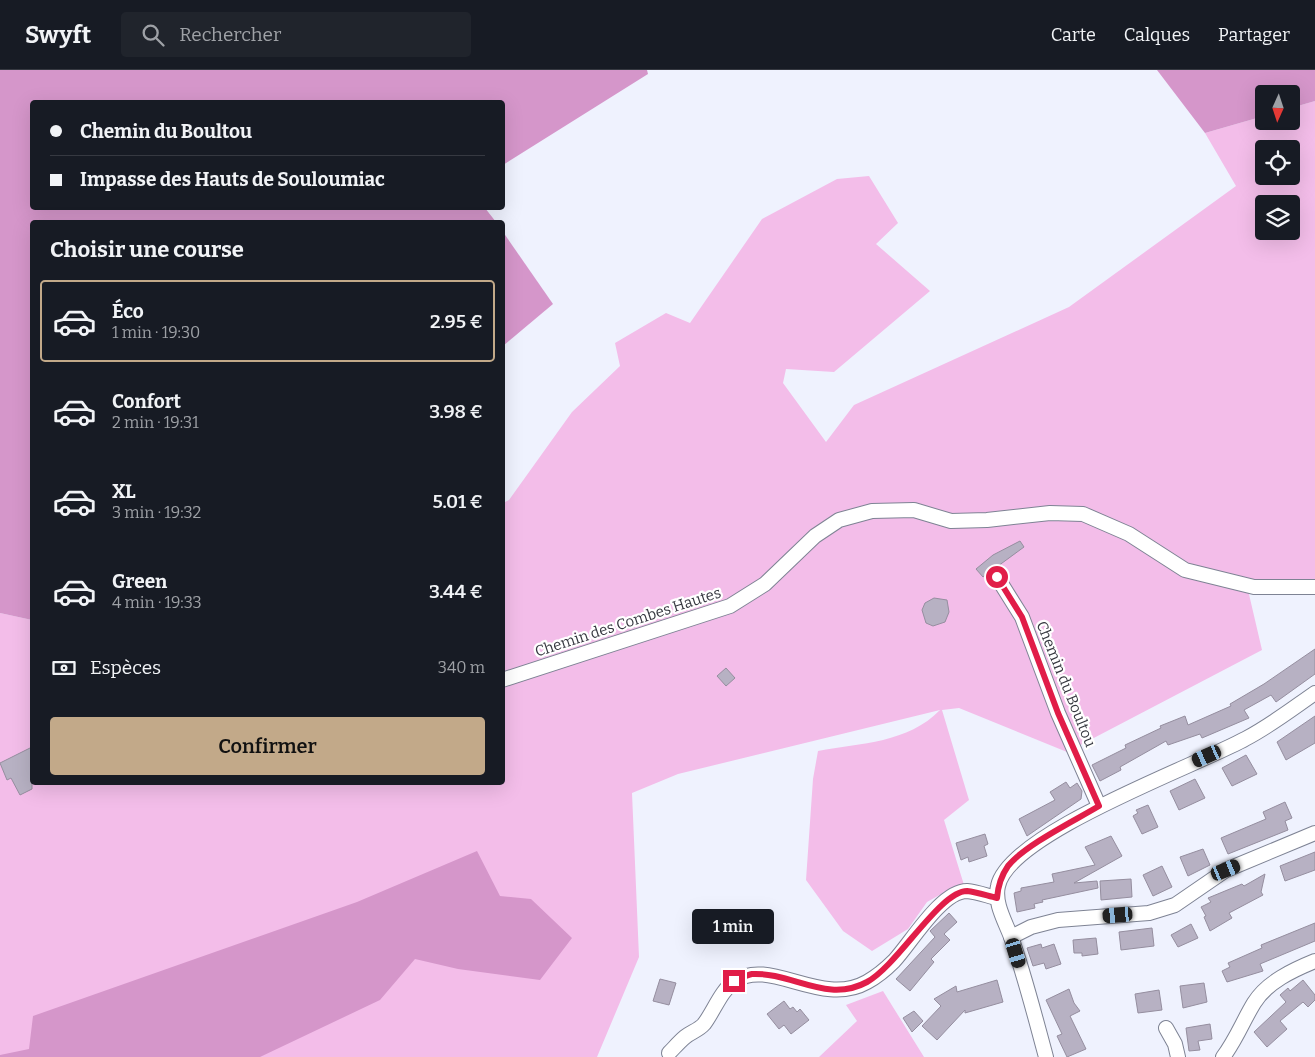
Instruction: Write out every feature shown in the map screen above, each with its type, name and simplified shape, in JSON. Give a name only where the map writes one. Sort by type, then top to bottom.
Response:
[{"type":"street","name":"Chemin des Combes Hautes","points":[[505,679],[730,606],[765,584],[815,536],[839,520],[872,511],[914,510],[951,521],[987,520],[1050,513],[1083,514],[1129,534],[1184,570],[1254,587],[1315,587]]},
{"type":"street","name":"Chemin du Boultou","points":[[997,577],[1022,617],[1058,713],[1099,806]]},
{"type":"street","points":[[1046,1057],[1011,937],[997,898],[998,885],[1008,866],[1022,852],[1099,806],[1244,740],[1315,693]]},
{"type":"street","points":[[1011,937],[1031,927],[1058,920],[1149,913],[1175,905],[1226,870],[1315,833]]},
{"type":"street","points":[[669,1053],[686,1037],[702,1026],[734,981],[750,974],[769,975],[827,990],[837,991],[852,988],[867,982],[892,963],[933,911],[951,897],[966,891],[997,898]]},
{"type":"street","points":[[1223,1057],[1238,1036],[1255,1001],[1271,985],[1293,970],[1315,961]]},
{"type":"street","points":[[1166,1028],[1175,1044],[1178,1057]]},
{"type":"shaded area","points":[[0,70],[647,70],[648,74],[505,164],[505,100],[30,100],[30,210],[487,210],[494,220],[30,220],[30,620],[0,613]]},
{"type":"shaded area","points":[[1157,70],[1315,70],[1315,101],[1300,105],[1300,85],[1255,85],[1255,119],[1205,133]]},
{"type":"shaded area","points":[[1315,101],[1315,589],[1248,590],[1262,650],[1067,752],[959,708],[942,710],[969,800],[944,820],[964,885],[952,888],[927,902],[908,929],[872,951],[843,931],[806,880],[813,779],[818,751],[883,740],[899,735],[927,721],[940,710],[678,774],[632,793],[639,957],[597,1057],[0,1057],[0,613],[30,620],[30,785],[505,785],[505,502],[509,500],[572,412],[620,366],[615,343],[666,313],[690,323],[762,219],[837,179],[869,176],[898,223],[876,244],[930,291],[834,372],[786,369],[783,383],[826,442],[854,405],[1069,307],[1236,186],[1205,133],[1255,119],[1255,130],[1300,130],[1300,105]]},
{"type":"shaded area","points":[[505,235],[553,304],[505,344]]},
{"type":"shaded area","points":[[477,851],[500,896],[531,899],[572,938],[540,980],[458,969],[415,959],[380,1000],[260,1057],[0,1057],[0,1055],[29,1049],[33,1016],[357,902]]},
{"type":"shaded area","points":[[883,991],[924,1057],[819,1057],[857,1021],[846,1005]]},
{"type":"building","points":[[1020,541],[1024,547],[983,577],[976,569],[993,555]]},
{"type":"building","points":[[934,598],[947,600],[949,612],[945,622],[933,626],[926,623],[922,610],[925,603]]},
{"type":"building","points":[[1315,649],[1315,674],[1276,702],[1271,695],[1244,710],[1249,718],[1202,738],[1200,734],[1168,745],[1166,741],[1120,767],[1121,770],[1100,781],[1092,765],[1126,748],[1125,745],[1161,728],[1160,726],[1185,716],[1188,725],[1231,706],[1230,704],[1264,684]]},
{"type":"building","points":[[726,668],[735,678],[726,686],[717,676]]},
{"type":"building","points":[[1315,716],[1315,743],[1286,760],[1277,742]]},
{"type":"building","points":[[30,748],[30,785],[32,785],[32,789],[20,795],[11,778],[7,780],[0,763]]},
{"type":"building","points":[[1246,755],[1257,774],[1232,786],[1222,768]]},
{"type":"building","points":[[1195,779],[1205,798],[1179,810],[1170,791]]},
{"type":"building","points":[[1066,782],[1070,788],[1077,783],[1082,791],[1081,799],[1027,836],[1019,819],[1055,800],[1050,792]]},
{"type":"building","points":[[1285,802],[1292,818],[1285,821],[1288,830],[1228,854],[1221,838],[1266,819],[1263,812]]},
{"type":"building","points":[[1148,805],[1158,827],[1142,834],[1133,816],[1138,813],[1136,810]]},
{"type":"building","points":[[985,834],[988,844],[984,846],[987,856],[969,862],[968,857],[961,860],[956,843]]},
{"type":"building","points":[[1111,836],[1122,856],[1074,883],[1097,881],[1098,888],[1042,900],[1043,902],[1034,904],[1035,908],[1017,912],[1014,893],[1021,891],[1021,888],[1054,882],[1052,874],[1095,865],[1085,847]]},
{"type":"building","points":[[1203,849],[1210,865],[1188,876],[1180,857]]},
{"type":"building","points":[[1315,852],[1315,870],[1285,881],[1280,866]]},
{"type":"building","points":[[1162,866],[1172,887],[1153,896],[1143,875]]},
{"type":"building","points":[[1265,874],[1261,892],[1263,895],[1229,913],[1232,918],[1210,931],[1204,917],[1206,916],[1201,907],[1211,902],[1208,898],[1242,884],[1244,886]]},
{"type":"building","points":[[1131,879],[1132,897],[1101,900],[1100,881]]},
{"type":"building","points":[[949,913],[957,922],[944,934],[950,940],[931,959],[934,962],[910,991],[896,979],[935,937],[930,931]]},
{"type":"building","points":[[1315,923],[1315,941],[1260,964],[1263,971],[1227,982],[1222,971],[1230,967],[1228,963],[1262,948],[1261,945]]},
{"type":"building","points":[[1191,924],[1198,938],[1178,947],[1171,935]]},
{"type":"building","points":[[1152,928],[1154,946],[1121,950],[1119,932]]},
{"type":"building","points":[[1096,938],[1098,954],[1082,956],[1082,953],[1074,953],[1073,940]]},
{"type":"building","points":[[1041,944],[1042,948],[1054,944],[1061,964],[1046,969],[1044,963],[1033,966],[1027,948]]},
{"type":"building","points":[[660,979],[676,983],[669,1005],[653,1001]]},
{"type":"building","points":[[997,980],[1003,1002],[965,1013],[965,1010],[937,1040],[922,1026],[941,1006],[934,999],[956,986],[957,992]]},
{"type":"building","points":[[1303,980],[1315,995],[1315,1000],[1308,1007],[1303,1002],[1280,1021],[1287,1029],[1267,1047],[1254,1032],[1286,1002],[1280,995],[1288,988],[1290,991]]},
{"type":"building","points":[[1204,983],[1207,1002],[1183,1008],[1180,986]]},
{"type":"building","points":[[1069,989],[1074,1003],[1080,1011],[1070,1016],[1086,1049],[1067,1057],[1057,1036],[1062,1034],[1046,1000]]},
{"type":"building","points":[[1159,990],[1162,1010],[1138,1013],[1135,994]]},
{"type":"building","points":[[784,1001],[790,1009],[793,1007],[797,1012],[800,1009],[809,1020],[791,1034],[784,1025],[779,1029],[767,1014]]},
{"type":"building","points":[[914,1011],[923,1021],[912,1032],[903,1018]]},
{"type":"building","points":[[1210,1024],[1212,1039],[1198,1041],[1200,1050],[1189,1051],[1186,1028]]},
{"type":"route","points":[[734,981],[750,974],[769,975],[798,984],[837,991],[867,982],[892,963],[914,938],[933,911],[951,897],[966,891],[997,898],[998,885],[1008,866],[1022,852],[1099,806],[1058,713],[1022,617],[997,577]]}]
